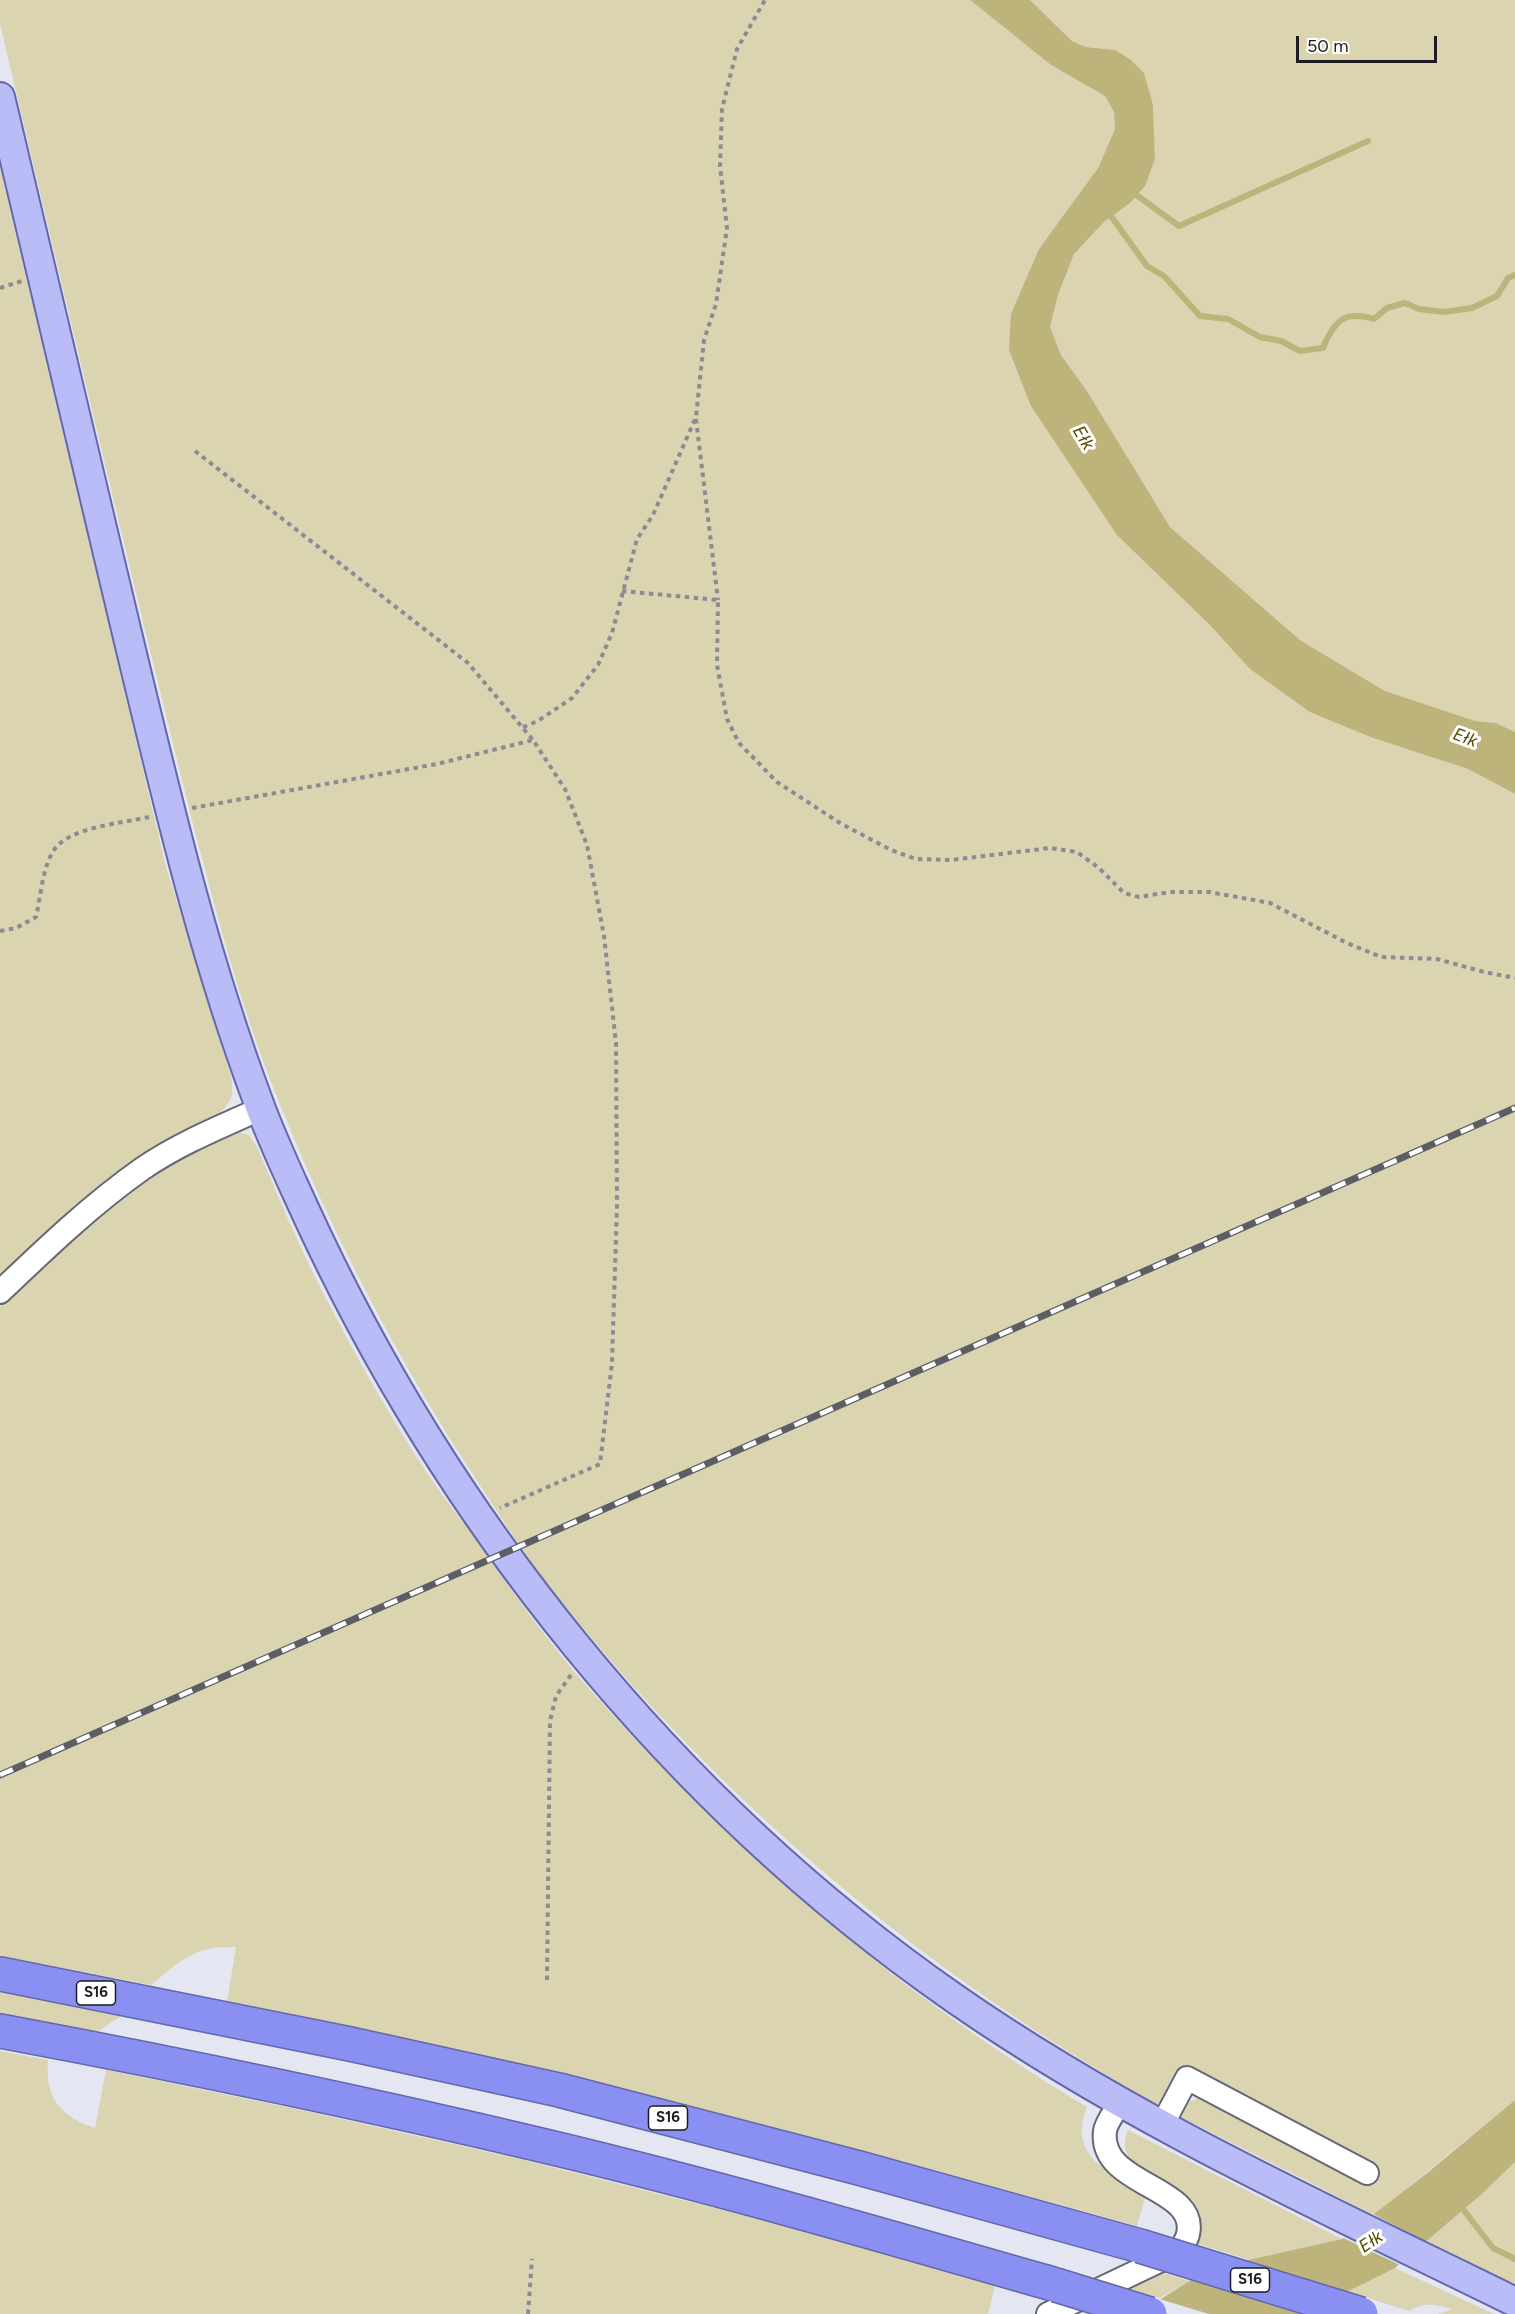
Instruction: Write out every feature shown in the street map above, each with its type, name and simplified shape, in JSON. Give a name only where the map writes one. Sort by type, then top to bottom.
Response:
[{"type":"highway","name":"S16","points":[[0,1974],[192,2012],[559,2090],[859,2168],[1140,2246],[1361,2314]]},
{"type":"highway","points":[[0,2031],[117,2052],[309,2092],[546,2146],[819,2217],[1052,2300],[1150,2314]]},
{"type":"main road","points":[[0,97],[170,813],[204,939],[232,1029],[260,1109],[331,1269],[410,1411],[480,1517],[537,1597],[588,1661],[636,1716],[706,1788],[742,1824],[828,1900],[949,1994],[1033,2051],[1161,2127],[1515,2302]]},
{"type":"lane","points":[[0,1292],[89,1209],[143,1168],[199,1136],[260,1109]]},
{"type":"lane","points":[[1161,2127],[1187,2078],[1367,2173]]},
{"type":"lane","points":[[1052,2300],[1180,2251],[1188,2234],[1188,2219],[1175,2201],[1116,2166],[1106,2148],[1105,2130],[1120,2103]]},
{"type":"path","points":[[765,0],[736,49],[722,110],[720,166],[727,228],[716,304],[704,340],[696,417],[718,600],[717,665],[728,719],[739,743],[777,782],[840,824],[891,850],[916,859],[940,860],[1050,848],[1077,852],[1099,868],[1124,893],[1139,897],[1170,892],[1209,892],[1270,903],[1347,943],[1381,957],[1437,959],[1515,978]]},
{"type":"path","points":[[523,727],[538,721],[572,698],[598,665],[612,633],[637,539],[653,515],[696,417]]},
{"type":"path","points":[[195,451],[468,663],[523,727],[566,789],[587,845],[604,936],[615,1043],[617,1205],[612,1363],[600,1464],[480,1517]]},
{"type":"path","points":[[622,591],[718,600]]},
{"type":"path","points":[[0,931],[16,928],[36,918],[45,872],[54,849],[74,833],[437,764],[533,740]]},
{"type":"path","points":[[547,1980],[550,1721],[556,1696],[568,1677],[588,1661]]},
{"type":"path","points":[[528,2314],[532,2259]]},
{"type":"shaded area","points":[[0,0],[970,0],[1051,65],[1105,96],[1114,112],[1115,129],[1098,168],[1039,249],[1031,406],[1072,466],[1250,669],[1373,738],[1468,769],[1515,794],[1515,2100],[1374,2215],[1181,2117],[1189,2102],[1198,2098],[1209,2100],[1185,2068],[1163,2107],[1077,2057],[994,2002],[913,1944],[835,1882],[760,1815],[689,1746],[621,1672],[534,1566],[442,1425],[360,1279],[311,1178],[268,1074],[236,981],[193,824],[127,554],[0,24]]},
{"type":"shaded area","points":[[1030,0],[1515,0],[1515,732],[1496,723],[1475,721],[1385,691],[1300,640],[1170,527],[1087,391],[1061,355],[1050,327],[1058,295],[1074,254],[1104,222],[1130,203],[1155,159],[1153,105],[1115,50],[1086,47],[1072,41]]},
{"type":"shaded area","points":[[0,168],[166,867],[231,1076],[232,1089],[229,1102],[217,1115],[137,1161],[0,1281]]},
{"type":"shaded area","points":[[237,1132],[249,1135],[257,1147],[315,1277],[365,1372],[407,1441],[440,1492],[561,1655],[647,1752],[704,1810],[824,1919],[951,2018],[1018,2064],[1087,2107],[1082,2124],[1087,2151],[1106,2170],[1146,2194],[1137,2226],[684,2104],[342,2024],[227,2001],[236,1947],[209,1949],[189,1956],[151,1985],[0,1956],[0,1306],[98,1215],[149,1176],[224,1134]]},
{"type":"shaded area","points":[[0,1990],[125,2013],[93,2035],[0,2018]]},
{"type":"shaded area","points":[[0,2051],[48,2060],[49,2085],[57,2104],[72,2118],[95,2128],[106,2070],[301,2110],[524,2160],[786,2226],[995,2286],[988,2314],[0,2314]]},
{"type":"shaded area","points":[[1128,2130],[1342,2239],[1251,2260],[1198,2244],[1198,2221],[1190,2203],[1131,2160],[1125,2147]]},
{"type":"shaded area","points":[[1515,2162],[1515,2285],[1427,2241]]},
{"type":"shaded area","points":[[1395,2268],[1494,2314],[1438,2314],[1452,2309],[1430,2305],[1409,2311],[1346,2291]]},
{"type":"shaded area","points":[[1161,2272],[1189,2281],[1160,2298],[1129,2289]]},
{"type":"water","name":"Ełk","points":[[970,0],[1030,0],[1072,41],[1086,47],[1115,50],[1131,60],[1144,73],[1153,105],[1155,159],[1145,186],[1130,203],[1104,222],[1074,254],[1058,295],[1050,327],[1061,355],[1087,391],[1170,527],[1300,640],[1385,691],[1475,721],[1496,723],[1515,732],[1515,794],[1468,769],[1373,738],[1310,712],[1250,669],[1210,625],[1117,535],[1031,406],[1009,350],[1011,314],[1039,249],[1098,168],[1115,129],[1114,112],[1105,96],[1051,65]]},
{"type":"water","name":"Ełk","points":[[1515,2100],[1515,2162],[1483,2193],[1395,2268],[1302,2314],[1142,2314],[1150,2306],[1189,2281],[1222,2266],[1342,2239]]},
{"type":"pier","points":[[1371,2213],[1429,2243],[1402,2266],[1339,2236]]},
{"type":"pier","points":[[1156,2298],[1209,2314],[1139,2314]]},
{"type":"waterway","points":[[1131,191],[1179,226],[1368,141]]},
{"type":"waterway","points":[[1108,212],[1147,266],[1164,276],[1200,316],[1228,319],[1260,337],[1281,341],[1300,351],[1323,348],[1331,331],[1341,320],[1348,317],[1374,319],[1387,308],[1405,303],[1419,309],[1444,312],[1472,308],[1497,296],[1508,278],[1515,275]]},
{"type":"waterway","points":[[1459,2204],[1493,2248],[1515,2259]]},
{"type":"railway","points":[[0,1775],[1515,1108]]}]
